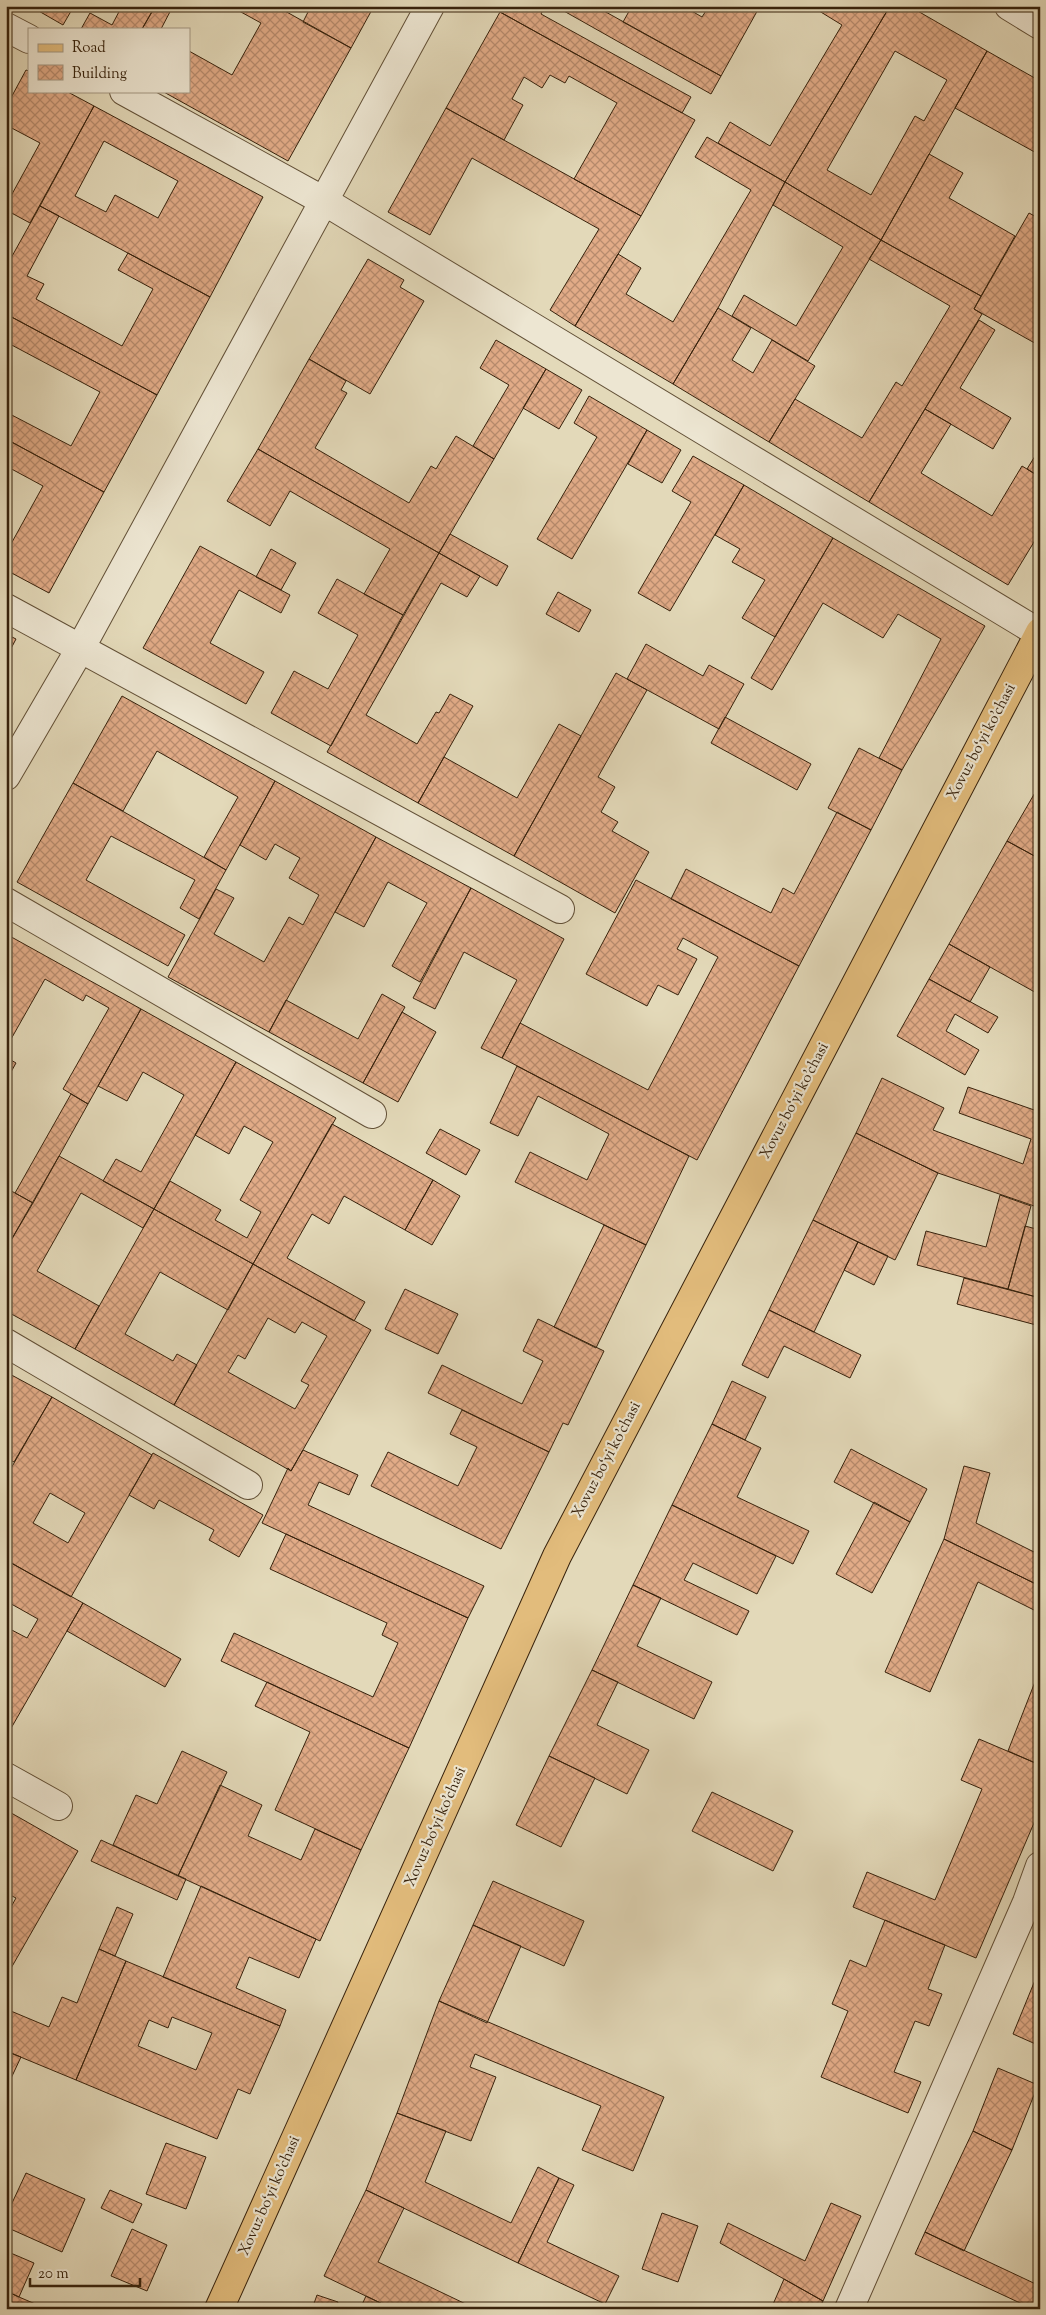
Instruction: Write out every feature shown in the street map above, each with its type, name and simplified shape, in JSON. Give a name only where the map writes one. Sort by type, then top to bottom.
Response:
[{"type":"main road","name":"Xovuz bo‘yi ko'chasi","points":[[219,2309],[557,1556],[1040,633]]},
{"type":"street","points":[[6,776],[80,649],[430,6]]},
{"type":"street","points":[[1008,6],[1040,25]]},
{"type":"street","points":[[6,27],[28,38]]},
{"type":"street","points":[[126,92],[324,201],[1040,633]]},
{"type":"street","points":[[6,608],[560,909]]},
{"type":"street","points":[[6,902],[372,1114]]},
{"type":"street","points":[[6,1343],[248,1485]]},
{"type":"street","points":[[6,1777],[58,1806]]},
{"type":"street","points":[[849,2309],[1023,1911],[1040,1866]]},
{"type":"building","points":[[30,6],[74,6],[63,25]]},
{"type":"building","points":[[122,6],[155,7],[143,28],[82,28],[90,13],[112,25]]},
{"type":"building","points":[[155,6],[173,6],[162,28],[143,28]]},
{"type":"building","points":[[230,6],[276,6],[351,48],[288,161],[164,92],[190,92],[190,52],[232,75],[261,23]]},
{"type":"building","points":[[311,6],[374,6],[351,48],[303,22]]},
{"type":"building","points":[[503,6],[545,6],[541,14],[691,97],[682,113],[500,12]]},
{"type":"building","points":[[555,6],[595,6],[721,76],[711,94]]},
{"type":"building","points":[[632,6],[683,6],[702,17],[709,6],[760,6],[721,76],[623,22]]},
{"type":"building","points":[[811,6],[890,6],[785,182],[718,143],[730,122],[770,146],[842,25]]},
{"type":"building","points":[[890,6],[909,6],[987,51],[881,240],[785,182]],"holes":[[[895,51],[947,80],[924,121],[915,116],[871,195],[827,170]]]},
{"type":"building","points":[[500,12],[695,120],[641,216],[574,179],[617,103],[569,76],[565,83],[550,75],[542,88],[524,77],[512,99],[523,105],[504,140],[446,108]]},
{"type":"building","points":[[987,51],[1040,81],[1040,155],[955,108]]},
{"type":"building","points":[[26,70],[28,71],[28,92],[68,92],[94,106],[30,223],[6,210],[6,205],[40,143],[6,125],[6,107]]},
{"type":"building","points":[[94,106],[263,197],[210,297],[40,206]],"holes":[[[104,141],[178,181],[158,218],[115,195],[106,212],[75,196]]]},
{"type":"building","points":[[446,108],[641,216],[575,326],[550,310],[599,229],[472,158],[430,235],[388,212]]},
{"type":"building","points":[[707,137],[785,182],[718,308],[673,384],[575,326],[618,254],[641,268],[626,294],[673,322],[751,190],[695,157]]},
{"type":"building","points":[[929,154],[963,173],[949,198],[1015,236],[981,296],[881,240]]},
{"type":"building","points":[[785,182],[881,240],[808,361],[732,316],[744,295],[796,326],[843,247],[773,205]]},
{"type":"building","points":[[40,206],[59,216],[27,276],[44,284],[36,299],[122,346],[153,289],[118,270],[128,253],[210,297],[157,395],[6,314],[6,267]]},
{"type":"building","points":[[1029,213],[1040,219],[1040,285],[1035,293],[1040,295],[1040,346],[974,309]]},
{"type":"building","points":[[881,240],[981,296],[974,309],[982,314],[869,502],[769,442],[795,399],[862,438],[896,382],[902,386],[950,306],[869,259]]},
{"type":"building","points":[[368,259],[404,280],[400,287],[424,301],[370,394],[309,359]]},
{"type":"building","points":[[718,308],[751,328],[732,360],[753,373],[772,340],[815,366],[769,442],[673,384]]},
{"type":"building","points":[[6,314],[157,395],[104,492],[6,439],[6,412],[71,446],[100,392],[6,342]]},
{"type":"building","points":[[979,320],[995,330],[960,388],[1011,418],[993,449],[925,409]]},
{"type":"building","points":[[496,340],[546,369],[494,459],[473,446],[509,385],[480,368]]},
{"type":"building","points":[[309,359],[346,381],[341,390],[347,393],[315,448],[409,503],[431,466],[436,469],[456,436],[494,459],[439,553],[258,449]]},
{"type":"building","points":[[546,369],[582,390],[559,429],[523,408]]},
{"type":"building","points":[[589,396],[647,430],[572,559],[537,539],[597,437],[574,423]]},
{"type":"building","points":[[925,409],[951,424],[921,473],[992,516],[1022,466],[1040,477],[1040,532],[1008,585],[869,502]]},
{"type":"building","points":[[647,430],[681,450],[662,483],[628,464]]},
{"type":"building","points":[[6,439],[104,492],[49,593],[6,570],[6,553],[43,486],[6,466]]},
{"type":"building","points":[[1040,448],[1040,477],[1027,469]]},
{"type":"building","points":[[258,449],[439,553],[403,615],[364,594],[390,549],[290,491],[270,526],[227,501]]},
{"type":"building","points":[[693,456],[744,485],[670,611],[638,593],[691,502],[672,491]]},
{"type":"building","points":[[744,485],[833,538],[775,637],[742,618],[765,580],[732,562],[740,549],[715,535]]},
{"type":"building","points":[[450,534],[508,566],[497,586],[439,553]]},
{"type":"building","points":[[833,538],[985,626],[902,770],[879,758],[941,639],[898,614],[883,638],[823,603],[772,690],[751,678]]},
{"type":"building","points":[[200,546],[290,595],[281,613],[239,590],[210,643],[264,672],[246,704],[143,648]]},
{"type":"building","points":[[271,549],[296,563],[281,590],[256,577]]},
{"type":"building","points":[[439,553],[480,576],[467,597],[441,583],[366,715],[417,744],[436,712],[439,713],[450,694],[473,706],[418,803],[327,752]]},
{"type":"building","points":[[337,579],[403,615],[331,746],[271,713],[294,671],[328,689],[358,635],[318,613]]},
{"type":"building","points":[[558,592],[591,610],[579,632],[546,614]]},
{"type":"building","points":[[6,634],[16,639],[6,658]]},
{"type":"building","points":[[646,644],[703,676],[709,665],[744,684],[719,729],[627,679]]},
{"type":"building","points":[[616,673],[647,690],[598,777],[615,787],[601,812],[618,822],[612,831],[649,852],[615,913],[514,856]]},
{"type":"building","points":[[122,696],[275,781],[226,870],[204,857],[238,797],[157,751],[123,811],[73,783]]},
{"type":"building","points":[[725,717],[811,764],[797,790],[711,743]]},
{"type":"building","points":[[559,724],[581,736],[514,856],[418,803],[444,757],[517,798]]},
{"type":"building","points":[[859,748],[902,770],[871,830],[828,808]]},
{"type":"building","points":[[275,781],[376,837],[269,1032],[168,977],[216,889],[234,898],[214,934],[264,962],[289,917],[303,925],[319,895],[289,878],[300,858],[275,844],[266,860],[240,845]]},
{"type":"building","points":[[73,783],[226,870],[199,919],[180,908],[195,880],[111,836],[86,880],[185,935],[168,966],[17,882]]},
{"type":"building","points":[[1040,784],[1040,859],[1007,841]]},
{"type":"building","points":[[837,812],[871,830],[799,966],[671,899],[686,869],[771,913],[783,888],[794,894]]},
{"type":"building","points":[[376,837],[471,888],[420,982],[392,966],[427,903],[388,882],[364,927],[335,912]]},
{"type":"building","points":[[1007,841],[1040,859],[1040,995],[949,944]]},
{"type":"building","points":[[636,880],[799,966],[697,1160],[502,1058],[520,1023],[648,1090],[718,957],[683,938],[677,949],[697,959],[678,995],[658,985],[647,1006],[586,974]]},
{"type":"building","points":[[471,888],[564,939],[502,1058],[481,1048],[517,980],[464,952],[435,1009],[413,998]]},
{"type":"building","points":[[6,934],[141,1009],[88,1104],[63,1089],[109,1008],[86,995],[83,1001],[45,979],[6,1048]]},
{"type":"building","points":[[949,944],[990,967],[970,1002],[929,979]]},
{"type":"building","points":[[929,979],[998,1017],[988,1033],[955,1014],[946,1031],[979,1050],[965,1075],[897,1036]]},
{"type":"building","points":[[382,994],[405,1007],[363,1083],[269,1032],[286,1000],[358,1039]]},
{"type":"building","points":[[141,1009],[236,1062],[154,1209],[103,1181],[116,1159],[141,1172],[184,1095],[143,1072],[127,1101],[98,1086]]},
{"type":"building","points":[[402,1012],[436,1032],[398,1102],[363,1083]]},
{"type":"building","points":[[6,1057],[16,1063],[6,1081]]},
{"type":"building","points":[[236,1062],[336,1118],[253,1264],[154,1209],[170,1181],[221,1210],[215,1220],[247,1238],[261,1212],[240,1200],[273,1142],[244,1126],[229,1154],[195,1135]]},
{"type":"building","points":[[517,1066],[689,1156],[646,1245],[515,1182],[530,1152],[587,1180],[609,1134],[538,1096],[518,1136],[490,1123]]},
{"type":"building","points":[[882,1078],[944,1108],[933,1130],[1023,1164],[1031,1139],[959,1113],[968,1087],[1040,1112],[1040,1208],[938,1173],[856,1133]]},
{"type":"building","points":[[71,1094],[88,1104],[33,1203],[15,1193]]},
{"type":"building","points":[[332,1124],[433,1180],[405,1230],[344,1196],[329,1224],[312,1214],[287,1258],[365,1302],[354,1321],[253,1264]]},
{"type":"building","points":[[440,1129],[480,1150],[466,1175],[426,1153]]},
{"type":"building","points":[[856,1133],[938,1173],[895,1260],[813,1220]]},
{"type":"building","points":[[59,1156],[154,1209],[143,1228],[81,1193],[37,1271],[99,1306],[75,1349],[6,1311],[6,1249]]},
{"type":"building","points":[[433,1180],[460,1196],[432,1245],[405,1230]]},
{"type":"building","points":[[6,1188],[33,1203],[6,1249],[6,1219],[9,1214],[6,1213]]},
{"type":"building","points":[[1000,1195],[1031,1206],[1008,1289],[917,1265],[926,1231],[986,1247]]},
{"type":"building","points":[[154,1209],[253,1264],[228,1310],[160,1272],[125,1334],[173,1361],[177,1354],[197,1365],[174,1405],[75,1349]]},
{"type":"building","points":[[813,1220],[858,1242],[814,1332],[769,1310]]},
{"type":"building","points":[[604,1225],[646,1245],[596,1348],[554,1327]]},
{"type":"building","points":[[1025,1226],[1040,1230],[1040,1298],[1008,1289]]},
{"type":"building","points":[[858,1242],[888,1256],[874,1285],[844,1270]]},
{"type":"building","points":[[253,1264],[371,1330],[291,1471],[174,1405]],"holes":[[[268,1318],[295,1333],[302,1322],[327,1336],[301,1381],[309,1385],[295,1409],[228,1372],[238,1355],[245,1359]]]},
{"type":"building","points":[[964,1278],[1040,1298],[1040,1326],[957,1304]]},
{"type":"building","points":[[405,1289],[458,1314],[438,1354],[385,1329]]},
{"type":"building","points":[[769,1310],[861,1355],[850,1378],[784,1346],[768,1378],[742,1365]]},
{"type":"building","points":[[538,1319],[604,1351],[568,1425],[563,1423],[549,1452],[428,1393],[442,1365],[522,1404],[543,1361],[523,1351]]},
{"type":"building","points":[[6,1372],[52,1397],[14,1462],[6,1458]]},
{"type":"building","points":[[732,1381],[766,1397],[745,1440],[712,1424]]},
{"type":"building","points":[[52,1397],[152,1455],[71,1597],[6,1560],[6,1477]],"holes":[[[50,1493],[85,1513],[68,1543],[33,1523]]]},
{"type":"building","points":[[462,1410],[549,1452],[501,1549],[371,1486],[388,1452],[458,1486],[477,1447],[450,1434]]},
{"type":"building","points":[[712,1424],[761,1448],[737,1497],[809,1531],[793,1564],[672,1505]]},
{"type":"building","points":[[851,1449],[927,1489],[910,1522],[834,1482]]},
{"type":"building","points":[[303,1450],[358,1475],[349,1495],[319,1482],[308,1505],[484,1586],[468,1618],[262,1523],[288,1468],[291,1471]]},
{"type":"building","points":[[153,1453],[263,1515],[239,1557],[209,1540],[214,1530],[159,1500],[154,1509],[129,1495]]},
{"type":"building","points":[[964,1466],[990,1473],[976,1523],[1040,1555],[1040,1586],[944,1539]]},
{"type":"building","points":[[874,1502],[910,1522],[872,1593],[836,1574]]},
{"type":"building","points":[[672,1505],[776,1556],[757,1594],[693,1563],[684,1580],[749,1611],[737,1635],[633,1585]]},
{"type":"building","points":[[286,1534],[468,1618],[409,1748],[221,1661],[234,1633],[373,1697],[398,1643],[382,1635],[387,1623],[270,1569]]},
{"type":"building","points":[[944,1539],[1040,1586],[1040,1613],[978,1582],[930,1692],[885,1672]]},
{"type":"building","points":[[6,1560],[83,1603],[6,1737],[6,1627],[27,1638],[38,1619],[6,1601]]},
{"type":"building","points":[[633,1585],[661,1598],[637,1646],[712,1682],[694,1719],[592,1670]]},
{"type":"building","points":[[83,1603],[181,1659],[165,1687],[67,1631]]},
{"type":"building","points":[[1040,1669],[1040,1765],[1008,1751]]},
{"type":"building","points":[[592,1670],[618,1682],[597,1725],[649,1750],[627,1794],[549,1756]]},
{"type":"building","points":[[267,1682],[409,1748],[361,1850],[275,1810],[310,1732],[255,1706]]},
{"type":"building","points":[[979,1739],[1040,1765],[1040,1809],[976,1958],[853,1907],[867,1872],[935,1900],[982,1789],[961,1780]]},
{"type":"building","points":[[182,1751],[227,1772],[178,1876],[113,1845],[136,1795],[157,1804]]},
{"type":"building","points":[[549,1756],[595,1778],[561,1847],[516,1825]]},
{"type":"building","points":[[220,1785],[262,1805],[248,1836],[301,1860],[315,1829],[361,1850],[320,1941],[178,1876]]},
{"type":"building","points":[[712,1792],[793,1831],[773,1871],[692,1831]]},
{"type":"building","points":[[6,1810],[78,1851],[6,1977],[6,1916],[16,1898],[6,1893]]},
{"type":"building","points":[[101,1840],[186,1879],[177,1900],[91,1861]]},
{"type":"building","points":[[493,1881],[584,1921],[564,1966],[473,1925]]},
{"type":"building","points":[[201,1886],[316,1939],[299,1978],[249,1957],[236,1988],[286,2010],[280,2026],[163,1977]]},
{"type":"building","points":[[117,1907],[133,1914],[115,1956],[99,1949]]},
{"type":"building","points":[[885,1920],[945,1945],[928,1989],[942,1994],[929,2026],[915,2021],[894,2072],[921,2082],[908,2113],[821,2077],[848,2011],[832,2004],[850,1960],[866,1967]]},
{"type":"building","points":[[473,1925],[521,1946],[487,2023],[439,2001]]},
{"type":"building","points":[[99,1949],[126,1961],[76,2080],[6,2051],[6,2009],[49,2027],[62,1997],[77,2003]]},
{"type":"building","points":[[126,1961],[280,2026],[250,2094],[238,2089],[217,2139],[76,2080]],"holes":[[[172,2017],[212,2033],[196,2070],[138,2046],[149,2020],[168,2028]]]},
{"type":"building","points":[[1040,1968],[1040,2046],[1013,2034]]},
{"type":"building","points":[[439,2001],[664,2097],[633,2171],[582,2150],[601,2106],[475,2054],[470,2067],[496,2077],[471,2141],[397,2113]]},
{"type":"building","points":[[6,2051],[21,2057],[6,2089]]},
{"type":"building","points":[[998,2068],[1038,2085],[1012,2150],[973,2131]]},
{"type":"building","points":[[397,2113],[446,2131],[425,2182],[511,2223],[538,2167],[559,2178],[518,2263],[366,2190]]},
{"type":"building","points":[[973,2131],[1012,2150],[964,2251],[925,2232]]},
{"type":"building","points":[[166,2143],[206,2157],[186,2209],[146,2194]]},
{"type":"building","points":[[26,2173],[85,2199],[62,2252],[6,2227],[6,2216]]},
{"type":"building","points":[[559,2178],[574,2185],[547,2242],[619,2276],[605,2304],[518,2263]]},
{"type":"building","points":[[110,2190],[142,2204],[133,2223],[101,2208]]},
{"type":"building","points":[[366,2190],[404,2208],[378,2262],[472,2307],[471,2309],[393,2309],[324,2276]]},
{"type":"building","points":[[831,2203],[861,2216],[823,2301],[720,2243],[728,2223],[805,2261]]},
{"type":"building","points":[[662,2213],[698,2226],[678,2282],[642,2269]]},
{"type":"building","points":[[132,2229],[167,2245],[147,2291],[111,2276]]},
{"type":"building","points":[[925,2232],[1040,2286],[1040,2309],[1033,2309],[915,2254]]},
{"type":"building","points":[[6,2251],[34,2263],[19,2297],[6,2291]]},
{"type":"building","points":[[784,2279],[823,2301],[819,2309],[771,2309]]},
{"type":"building","points":[[6,2291],[19,2297],[47,2309],[6,2309]]},
{"type":"building","points":[[317,2295],[338,2302],[336,2309],[312,2309]]},
{"type":"building","points":[[366,2296],[393,2309],[360,2309]]}]
